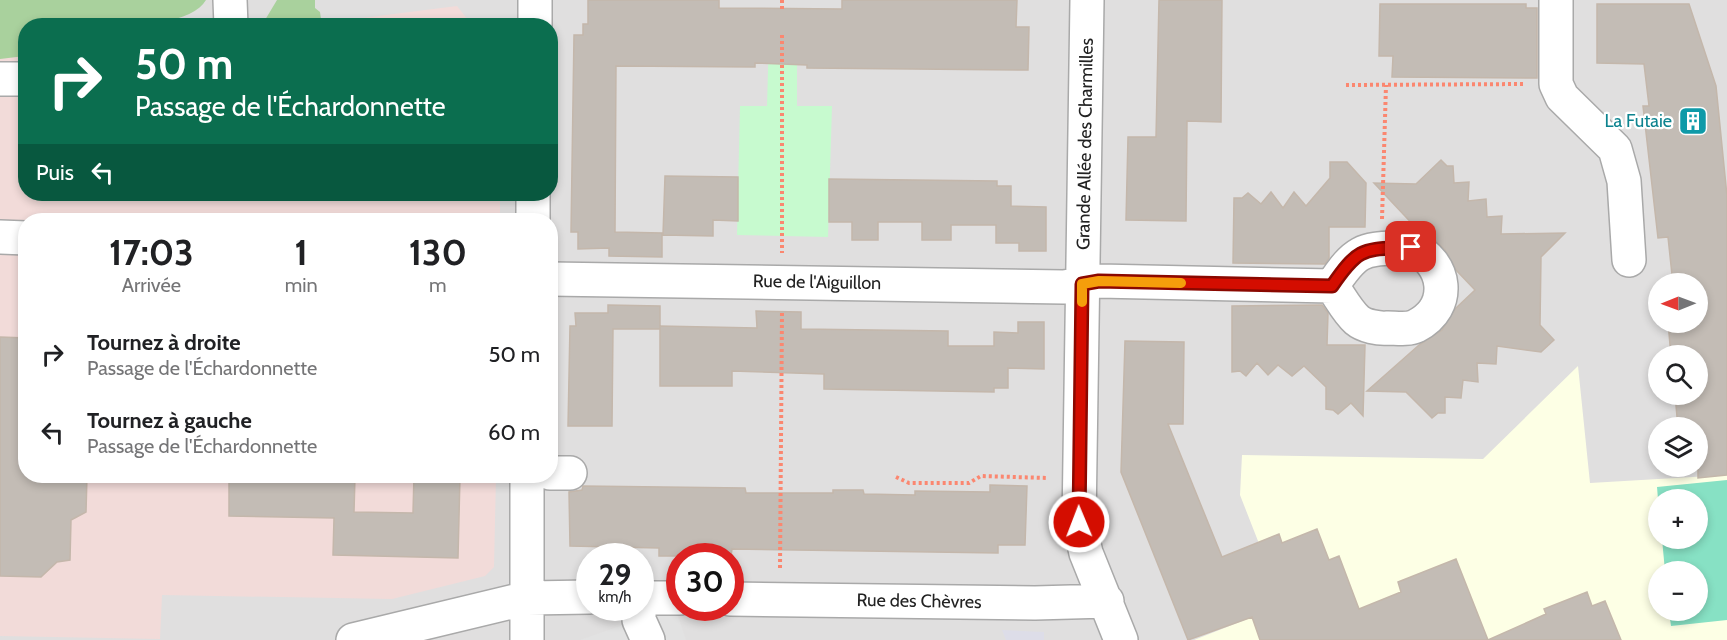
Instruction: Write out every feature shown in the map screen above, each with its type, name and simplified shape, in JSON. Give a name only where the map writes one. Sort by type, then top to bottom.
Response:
[{"type":"street","points":[[230,0],[231,18]]},
{"type":"street","points":[[535,0],[535,18]]},
{"type":"street","name":"Grande Allée des Charmilles","points":[[1087,0],[1079,522],[1086,553],[1122,640]]},
{"type":"street","points":[[1556,0],[1556,84],[1562,97],[1615,149],[1624,181],[1629,260]]},
{"type":"street","points":[[0,79],[18,79]]},
{"type":"street","points":[[0,237],[18,238]]},
{"type":"street","points":[[1411,247],[1425,253],[1437,267],[1441,285],[1439,300],[1428,318],[1413,328],[1381,328],[1359,322],[1332,286],[1349,260],[1365,250],[1411,247]]},
{"type":"street","name":"Rue de l'Aiguillon","points":[[558,279],[782,280],[1064,287],[1099,281],[1332,286]]},
{"type":"street","points":[[526,640],[527,483]]},
{"type":"street","points":[[353,640],[528,598],[576,597]]},
{"type":"street","name":"Rue des Chèvres","points":[[744,599],[1107,602]]},
{"type":"path","points":[[782,0],[782,9]]},
{"type":"path","points":[[780,599],[782,35]]},
{"type":"path","points":[[1346,85],[1556,84]]},
{"type":"path","points":[[1381,249],[1386,85]]},
{"type":"path","points":[[896,477],[909,483],[969,483],[981,476],[1078,478]]},
{"type":"shaded area","points":[[0,0],[1727,0],[1727,640],[0,640]]},
{"type":"shaded area","points":[[457,6],[466,18],[362,18]]},
{"type":"shaded area","points":[[18,53],[18,201],[500,201],[500,213],[18,213],[18,483],[496,483],[494,567],[485,576],[392,599],[162,595],[160,639],[0,636],[0,54]]},
{"type":"shaded area","points":[[1578,366],[1590,483],[1727,475],[1727,640],[1194,640],[1283,605],[1240,495],[1242,455],[1483,459]]},
{"type":"shaded area","points":[[666,610],[666,621],[680,621],[686,640],[580,640],[635,621],[654,621],[654,614]]},
{"type":"shaded area","points":[[1002,630],[1044,632],[1044,640],[1006,640]]},
{"type":"green space","points":[[0,0],[206,0],[194,11],[177,18],[18,18],[18,57],[0,59]]},
{"type":"green space","points":[[277,0],[315,0],[315,8],[320,12],[321,18],[266,18]]},
{"type":"green space","points":[[769,35],[797,64],[797,106],[832,106],[828,237],[737,235],[740,106],[767,106]]},
{"type":"green space","points":[[1727,480],[1727,620],[1671,626],[1670,621],[1708,621],[1708,561],[1664,561],[1663,549],[1708,549],[1708,489],[1657,489],[1657,487]]},
{"type":"building","points":[[588,0],[719,0],[719,8],[842,9],[842,0],[1017,0],[1016,27],[1029,27],[1028,70],[807,68],[807,65],[755,63],[755,67],[616,66],[615,232],[662,233],[662,257],[609,256],[609,248],[578,249],[578,232],[571,232],[574,35],[583,35],[583,24],[588,24]]},
{"type":"building","points":[[1159,0],[1222,0],[1221,122],[1187,121],[1186,221],[1126,220],[1128,137],[1156,137]]},
{"type":"building","points":[[1380,4],[1526,4],[1526,8],[1537,8],[1537,78],[1392,77],[1393,56],[1379,56]]},
{"type":"building","name":"La Futaie","points":[[1597,4],[1689,4],[1716,86],[1727,196],[1727,475],[1708,477],[1708,417],[1677,417],[1676,405],[1708,405],[1708,345],[1670,345],[1669,333],[1708,333],[1708,273],[1672,273],[1668,237],[1658,238],[1643,106],[1649,106],[1644,64],[1597,63]]},
{"type":"building","points":[[1441,160],[1447,166],[1453,166],[1454,183],[1469,182],[1468,201],[1486,199],[1487,217],[1502,216],[1501,234],[1565,233],[1541,257],[1540,325],[1554,340],[1541,352],[1497,346],[1496,364],[1477,363],[1478,382],[1463,380],[1461,398],[1445,397],[1445,413],[1438,413],[1432,418],[1406,392],[1367,391],[1419,345],[1442,330],[1455,309],[1475,290],[1456,270],[1445,250],[1433,238],[1418,230],[1374,183],[1416,184]]},
{"type":"building","points":[[1330,162],[1347,162],[1366,183],[1365,227],[1329,227],[1329,258],[1325,264],[1233,263],[1234,198],[1242,198],[1248,193],[1261,204],[1271,192],[1283,208],[1294,192],[1306,206],[1330,178]]},
{"type":"building","points":[[665,176],[738,177],[738,221],[713,220],[713,236],[663,235]]},
{"type":"building","points":[[829,179],[997,181],[997,186],[1011,186],[1011,206],[1046,207],[1046,251],[1019,251],[1019,243],[996,243],[996,225],[951,225],[951,240],[922,240],[922,222],[878,222],[878,240],[852,240],[852,222],[829,222]]},
{"type":"building","points":[[608,305],[660,306],[660,329],[613,329],[612,426],[568,426],[570,326],[576,326],[575,313],[608,313]]},
{"type":"building","points":[[1322,305],[1328,313],[1327,345],[1365,345],[1363,416],[1351,403],[1338,414],[1326,409],[1326,387],[1304,366],[1292,376],[1278,365],[1268,375],[1257,363],[1246,376],[1240,371],[1232,372],[1232,306]]},
{"type":"building","points":[[756,311],[801,312],[801,329],[948,331],[948,346],[994,346],[994,332],[1018,333],[1018,322],[1044,322],[1044,369],[1008,368],[1008,388],[994,388],[994,392],[824,389],[824,374],[732,371],[732,386],[660,386],[660,326],[757,328]]},
{"type":"building","points":[[0,337],[18,338],[18,483],[87,483],[86,512],[71,520],[70,560],[57,562],[41,577],[0,576]]},
{"type":"building","points":[[1125,341],[1184,342],[1183,424],[1168,424],[1222,557],[1279,534],[1282,543],[1317,529],[1329,560],[1339,556],[1359,609],[1401,592],[1398,582],[1456,559],[1488,640],[1260,640],[1252,617],[1188,640],[1121,472]]},
{"type":"building","points":[[229,483],[355,483],[354,512],[413,513],[414,483],[460,483],[458,558],[333,555],[334,518],[229,516]]},
{"type":"building","points":[[990,485],[1027,486],[1025,545],[998,545],[998,553],[744,549],[744,543],[666,543],[666,556],[659,556],[659,548],[654,548],[654,543],[576,543],[576,546],[570,546],[569,492],[582,490],[583,486],[745,488],[746,493],[833,493],[833,490],[863,490],[864,494],[915,495],[915,491],[990,492]]},
{"type":"building","points":[[1587,592],[1592,606],[1605,601],[1621,640],[1488,640],[1546,614],[1544,609]]},
{"type":"slow traffic","points":[[1082,302],[1082,284],[1099,281],[1181,283]]},
{"type":"place","name":"La Futaie","points":[[1693,121]]},
{"type":"route","points":[[1079,522],[1082,284],[1099,281],[1332,286],[1349,260],[1365,250],[1411,247]]}]
